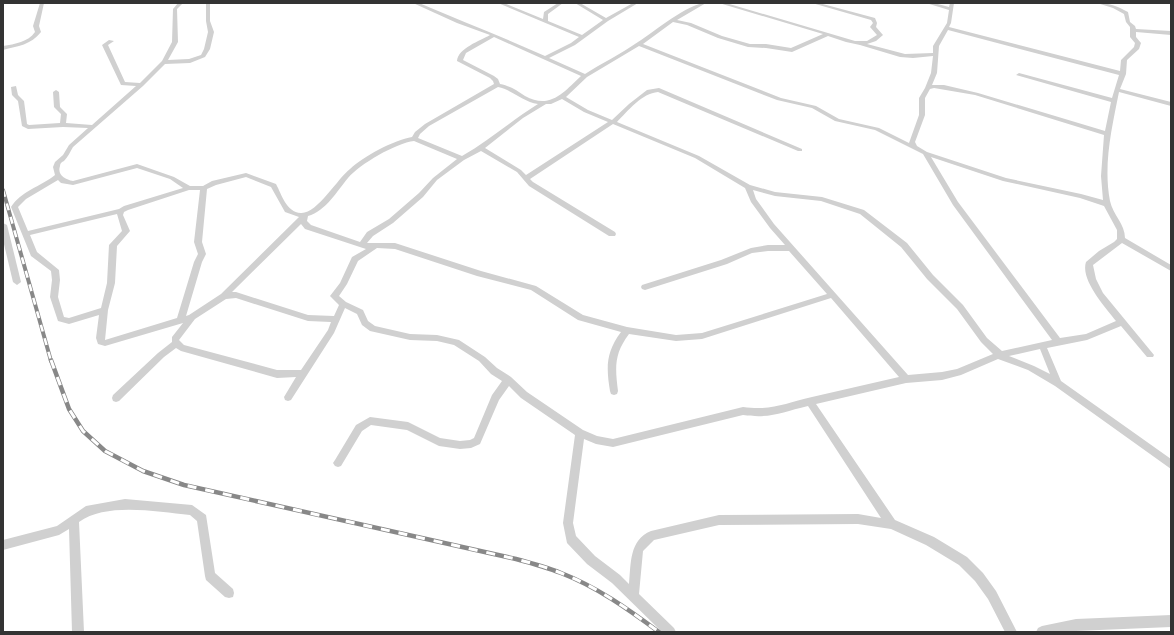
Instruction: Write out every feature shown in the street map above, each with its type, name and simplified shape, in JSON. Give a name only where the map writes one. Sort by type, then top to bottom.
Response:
[{"type":"street","points":[[3,48],[21,44],[35,38],[38,32],[36,26],[42,3]]},
{"type":"street","points":[[181,3],[175,9],[175,42],[164,62],[141,85],[71,146],[65,156],[57,163],[56,167],[58,176],[63,181],[73,183],[137,166],[172,178],[189,188]]},
{"type":"street","points":[[164,62],[190,61],[203,56],[207,49],[211,32],[208,21],[208,3]]},
{"type":"street","points":[[415,3],[494,35],[585,76]]},
{"type":"street","points":[[500,3],[583,37]]},
{"type":"street","points":[[545,21],[546,12],[561,3]]},
{"type":"street","points":[[577,3],[606,20]]},
{"type":"street","points":[[545,58],[583,37],[606,20],[634,3]]},
{"type":"street","points":[[361,245],[370,234],[391,221],[421,195],[435,179],[462,159],[481,148],[521,117],[544,103],[562,97],[585,76],[640,44],[672,20],[704,3]]},
{"type":"street","points":[[721,3],[904,56],[918,56],[925,54],[936,55]]},
{"type":"street","points":[[814,3],[875,20],[873,27],[880,35],[873,41],[861,44]]},
{"type":"street","points":[[928,3],[951,10]]},
{"type":"street","points":[[914,146],[912,142],[922,114],[922,98],[934,73],[936,46],[948,28],[952,3]]},
{"type":"street","points":[[1099,3],[1114,7],[1126,13],[1126,17],[1133,27],[1133,37],[1138,43],[1137,48],[1125,58],[1123,74],[1117,90],[1107,134],[1104,176],[1107,204],[1121,230],[1121,239],[1117,244],[1102,253],[1089,264],[1088,270],[1097,289],[1150,355]]},
{"type":"street","points":[[672,20],[689,24],[720,37],[750,46],[766,46],[795,50],[812,40],[828,34]]},
{"type":"street","points":[[948,28],[1123,74]]},
{"type":"street","points":[[1133,30],[1171,33]]},
{"type":"street","points":[[494,35],[464,52],[460,58],[460,61],[496,80],[498,85]]},
{"type":"street","points":[[111,41],[105,45],[123,84],[141,85]]},
{"type":"street","points":[[640,44],[779,99],[814,107],[837,120],[877,129],[914,146],[925,153],[1004,180],[1081,196],[1107,204]]},
{"type":"street","points":[[1019,75],[1115,101]]},
{"type":"street","points":[[415,139],[417,133],[427,125],[492,86],[498,85],[512,89],[525,98],[544,103]]},
{"type":"street","points":[[928,88],[933,86],[965,91],[1107,134]]},
{"type":"street","points":[[14,87],[15,95],[20,101],[24,125],[28,127],[63,125],[93,127]]},
{"type":"street","points":[[526,178],[614,121],[649,91],[659,90],[800,150]]},
{"type":"street","points":[[1117,90],[1171,104]]},
{"type":"street","points":[[56,92],[57,107],[64,114],[63,125]]},
{"type":"street","points":[[562,97],[586,111],[614,121],[698,157],[748,187],[764,192],[822,199],[862,212],[904,245],[930,277],[960,307],[984,340],[999,356],[1031,368],[1058,383],[1171,466]]},
{"type":"street","points":[[304,373],[277,374],[181,348],[176,343],[175,339],[192,318],[224,296],[305,215],[318,208],[351,172],[361,164],[400,143],[415,139],[462,159]]},
{"type":"street","points":[[481,148],[519,171],[536,188],[612,234]]},
{"type":"street","points":[[925,153],[955,203],[1058,342]]},
{"type":"street","points":[[25,234],[121,211],[126,208],[189,188],[204,188],[214,183],[246,175],[274,186],[286,209],[296,215],[305,215]]},
{"type":"street","points":[[58,176],[52,182],[19,200],[14,207],[34,254],[55,270],[56,280],[54,297],[61,319],[70,321],[104,310]]},
{"type":"street","points":[[748,187],[753,200],[772,226],[906,380]]},
{"type":"street","points":[[180,321],[198,262],[202,254],[198,242],[198,234],[204,188]]},
{"type":"street","points":[[121,211],[120,215],[126,231],[113,245],[110,283],[104,310],[100,338],[101,342],[105,343],[192,318]]},
{"type":"street","points":[[305,215],[303,222],[308,227],[373,248],[355,259],[343,284],[334,296],[343,304],[360,312],[365,323],[373,329],[410,337],[437,338],[456,342],[482,359],[494,371],[508,380],[524,395],[580,434],[596,440],[613,443],[743,411],[762,415],[779,412],[810,402],[906,380],[942,376],[958,372],[999,356],[1042,345],[1087,337],[1122,322]]},
{"type":"street","points":[[3,225],[17,282]]},
{"type":"street","points":[[1121,239],[1171,268]]},
{"type":"street","points":[[361,245],[395,246],[480,274],[533,288],[581,318],[627,330],[676,338],[702,336],[832,294]]},
{"type":"street","points":[[645,287],[724,262],[752,251],[768,248],[791,248]]},
{"type":"street","points":[[224,296],[236,295],[308,318],[336,320]]},
{"type":"street","points":[[288,398],[331,331],[343,304]]},
{"type":"street","points":[[614,391],[610,365],[617,342],[627,330]]},
{"type":"street","points":[[116,398],[160,355],[176,343]]},
{"type":"street","points":[[1042,345],[1058,383]]},
{"type":"street","points":[[338,462],[359,428],[370,421],[408,426],[439,442],[460,445],[471,444],[478,441],[495,398],[508,380]]},
{"type":"street","points":[[810,402],[891,524]]},
{"type":"street","points":[[580,434],[568,523],[571,539],[591,560],[616,579],[670,632]]},
{"type":"street","points":[[3,545],[59,530],[86,511],[125,504],[192,510],[202,518],[210,576],[229,593]]},
{"type":"street","points":[[633,595],[638,549],[651,536],[719,520],[858,519],[891,524],[930,541],[963,561],[979,577],[992,595],[1011,632]]},
{"type":"street","points":[[74,520],[78,632]]},
{"type":"street","points":[[1042,632],[1076,625],[1171,621]]},
{"type":"railway","points":[[3,190],[51,361]]},
{"type":"railway","points":[[51,360],[69,409],[83,431],[105,451],[143,471],[184,485],[516,559],[544,567],[561,573],[600,592],[659,632]]}]
